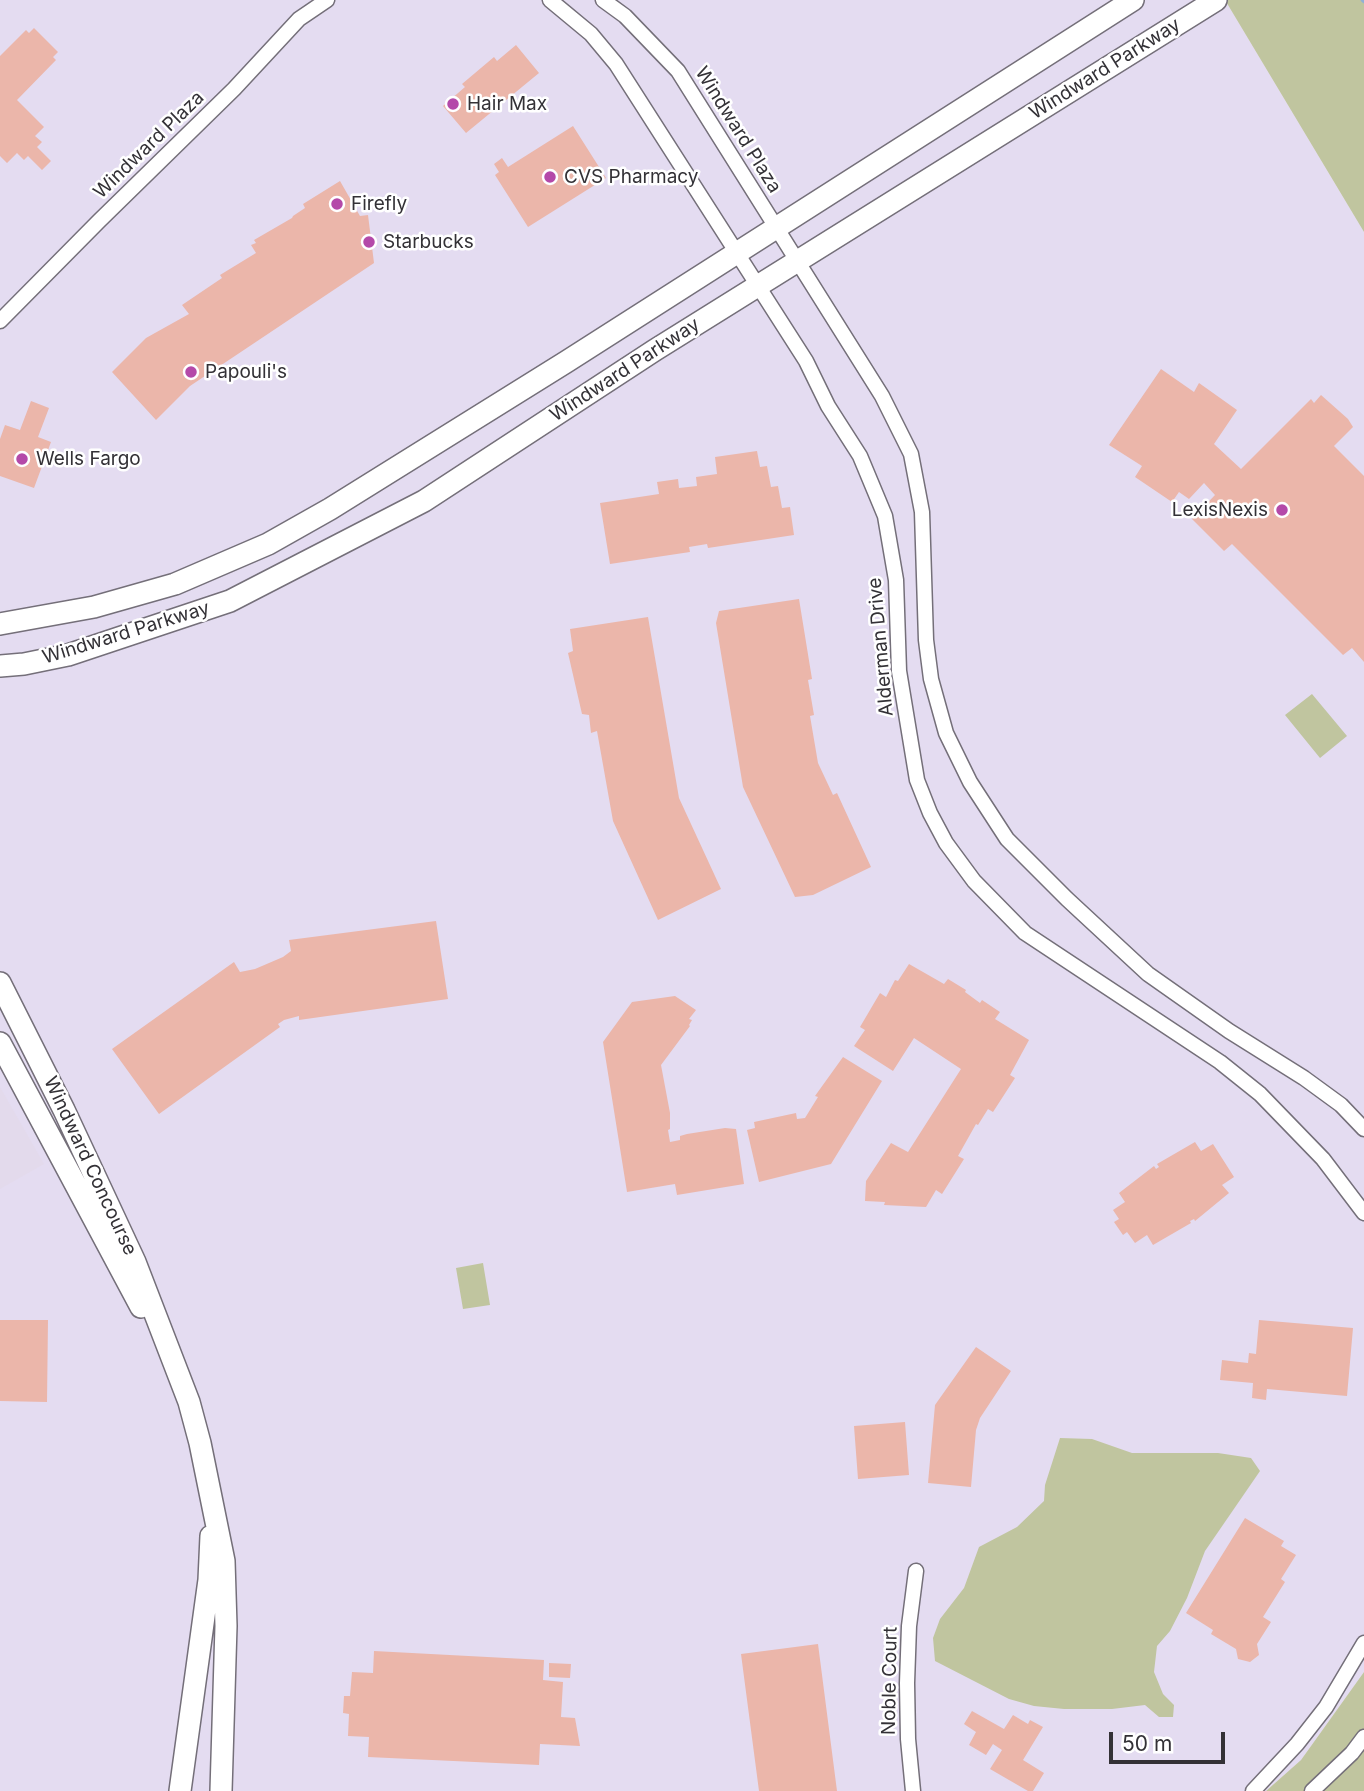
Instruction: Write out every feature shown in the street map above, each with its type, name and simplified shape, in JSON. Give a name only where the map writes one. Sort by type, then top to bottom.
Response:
[{"type":"main road","name":"Windward Parkway","points":[[0,624],[94,607],[175,584],[268,544],[330,509],[736,254],[1133,0]]},
{"type":"main road","name":"Windward Parkway","points":[[0,666],[68,655],[230,601],[424,501],[654,350],[1216,0]]},
{"type":"main road","name":"Windward Concourse","points":[[0,983],[64,1110],[129,1249],[195,1423],[224,1561],[226,1626],[221,1791]]},
{"type":"main road","name":"Windward Concourse","points":[[0,1043],[131,1290],[170,1353]]},
{"type":"main road","name":"Windward Concourse","points":[[180,1791],[209,1580],[212,1509]]},
{"type":"street","name":"Windward Plaza","points":[[0,321],[234,89],[299,19],[327,0]]},
{"type":"street","points":[[550,0],[591,34],[616,64],[736,254]]},
{"type":"street","name":"Windward Plaza","points":[[603,0],[625,16],[678,71],[798,261]]},
{"type":"street","name":"Alderman Drive","points":[[736,254],[806,361],[828,406],[860,457],[884,516],[896,580],[899,671],[913,756],[921,791],[946,843],[974,881],[1025,933],[1220,1062],[1260,1094],[1323,1159],[1364,1213]]},
{"type":"street","points":[[798,261],[882,396],[911,454],[922,512],[926,640],[931,679],[946,733],[970,782],[1007,839],[1148,974],[1229,1031],[1304,1078],[1341,1105],[1364,1129]]},
{"type":"street","name":"Noble Court","points":[[913,1791],[908,1739],[907,1683],[909,1626],[916,1571]]},
{"type":"street","points":[[1253,1791],[1297,1744],[1326,1707],[1364,1643]]},
{"type":"street","points":[[1312,1791],[1352,1753],[1364,1737]]},
{"type":"shaded area","points":[[0,0],[1225,0],[1364,232],[1364,1672],[1301,1760],[1266,1791],[0,1791]]},
{"type":"shaded area","points":[[0,1087],[44,1164],[0,1189]]},
{"type":"green space","points":[[1225,0],[1364,0],[1364,232]]},
{"type":"green space","points":[[1312,694],[1347,736],[1320,758],[1285,715]]},
{"type":"green space","points":[[483,1263],[490,1305],[463,1309],[456,1268]]},
{"type":"green space","points":[[1060,1438],[1092,1439],[1132,1453],[1218,1453],[1251,1458],[1260,1471],[1205,1551],[1187,1598],[1170,1631],[1157,1646],[1154,1672],[1163,1694],[1174,1705],[1173,1717],[1159,1717],[1145,1705],[1112,1709],[1034,1706],[1009,1699],[935,1661],[933,1638],[940,1619],[964,1588],[979,1547],[1017,1527],[1044,1501],[1045,1485]]},
{"type":"green space","points":[[1364,1672],[1364,1791],[1266,1791],[1301,1760]]},
{"type":"building","points":[[34,28],[58,52],[53,57],[56,60],[17,100],[44,127],[35,136],[42,142],[37,147],[51,161],[42,170],[28,156],[24,160],[17,153],[7,163],[0,156],[0,56],[26,30],[29,33]]},
{"type":"building","points":[[516,45],[539,73],[466,133],[443,106],[465,87],[462,84],[494,57],[497,61]]},
{"type":"building","name":"CVS Pharmacy","points":[[573,126],[606,178],[528,227],[495,175],[499,172],[494,164],[502,158],[508,167]]},
{"type":"building","points":[[340,181],[360,216],[368,215],[374,263],[190,386],[156,420],[112,372],[146,338],[189,314],[182,305],[222,278],[220,275],[256,253],[251,245],[256,243],[254,240],[292,218],[305,208],[303,204]]},
{"type":"building","name":"LexisNexis","points":[[1161,369],[1194,392],[1199,383],[1237,410],[1214,444],[1241,469],[1311,399],[1314,403],[1321,395],[1348,419],[1353,427],[1334,446],[1364,476],[1364,662],[1352,648],[1343,655],[1232,544],[1224,551],[1192,519],[1215,495],[1204,483],[1189,499],[1179,492],[1172,502],[1135,477],[1142,466],[1109,445]]},
{"type":"building","name":"Wells Fargo","points":[[31,401],[49,408],[38,437],[51,442],[34,488],[0,476],[0,439],[5,425],[20,430]]},
{"type":"building","points":[[757,451],[760,467],[767,466],[771,487],[778,486],[782,508],[790,507],[794,535],[708,548],[707,544],[689,547],[690,552],[610,564],[600,503],[659,494],[657,482],[678,479],[679,488],[697,486],[696,477],[717,474],[715,457]]},
{"type":"building","points":[[799,599],[812,679],[808,680],[814,715],[810,716],[818,763],[833,795],[837,793],[871,867],[813,895],[795,897],[743,787],[716,623],[719,611]]},
{"type":"building","points":[[648,617],[679,798],[721,889],[658,920],[613,821],[597,731],[591,733],[589,715],[582,714],[568,653],[573,651],[570,629]]},
{"type":"building","points":[[436,921],[448,999],[284,1020],[278,1024],[280,1027],[159,1114],[112,1049],[234,962],[240,972],[255,969],[283,957],[291,951],[289,940]]},
{"type":"building","points":[[909,964],[944,984],[948,979],[980,1003],[982,1000],[1000,1012],[995,1019],[1029,1040],[1010,1075],[1015,1078],[993,1112],[988,1109],[978,1125],[976,1124],[958,1156],[964,1159],[942,1194],[936,1190],[926,1207],[884,1205],[885,1202],[865,1201],[866,1181],[891,1143],[908,1152],[961,1069],[914,1038],[893,1071],[854,1046],[865,1030],[860,1027],[880,993],[886,997],[895,980],[898,981]]},
{"type":"building","points":[[675,996],[696,1010],[689,1019],[692,1020],[690,1026],[661,1065],[670,1113],[670,1142],[680,1140],[680,1136],[687,1134],[725,1128],[736,1129],[744,1184],[677,1195],[675,1184],[627,1192],[603,1042],[632,1002]]},
{"type":"building","points":[[843,1057],[882,1081],[831,1164],[759,1182],[747,1130],[755,1128],[754,1122],[796,1113],[797,1119],[805,1118],[818,1097],[815,1096]]},
{"type":"building","points":[[1195,1142],[1201,1151],[1213,1144],[1234,1177],[1222,1185],[1229,1193],[1195,1221],[1190,1221],[1191,1223],[1153,1245],[1147,1235],[1135,1243],[1127,1232],[1123,1235],[1114,1222],[1119,1219],[1113,1210],[1125,1202],[1119,1193],[1154,1166],[1156,1169],[1159,1167],[1157,1164]]},
{"type":"building","points":[[0,1320],[48,1320],[47,1402],[0,1401]]},
{"type":"building","points":[[1259,1320],[1353,1328],[1347,1396],[1267,1389],[1266,1400],[1252,1398],[1253,1383],[1220,1380],[1222,1360],[1248,1363],[1249,1353],[1256,1354]]},
{"type":"building","points":[[976,1347],[1011,1371],[980,1418],[976,1430],[971,1487],[928,1483],[935,1405]]},
{"type":"building","points":[[905,1422],[909,1475],[858,1479],[854,1426]]},
{"type":"building","points":[[1245,1518],[1284,1541],[1281,1546],[1296,1555],[1281,1579],[1285,1582],[1263,1617],[1271,1622],[1257,1644],[1259,1655],[1250,1662],[1238,1659],[1236,1649],[1211,1634],[1213,1630],[1186,1613]]},
{"type":"building","points":[[818,1644],[837,1791],[759,1791],[741,1654]]},
{"type":"building","points":[[374,1651],[544,1660],[543,1680],[563,1682],[561,1717],[575,1718],[580,1746],[540,1744],[539,1765],[368,1757],[369,1737],[348,1736],[349,1714],[343,1713],[344,1696],[350,1696],[352,1672],[373,1673]]},
{"type":"building","points":[[549,1663],[571,1664],[570,1678],[549,1677]]},
{"type":"building","points":[[972,1711],[1004,1729],[1013,1715],[1028,1724],[1030,1720],[1043,1727],[1023,1760],[1044,1773],[1033,1791],[1028,1791],[990,1769],[1002,1750],[993,1744],[986,1755],[969,1745],[976,1732],[964,1724]]},
{"type":"place","name":"Hair Max","points":[[453,104]]},
{"type":"place","name":"CVS Pharmacy","points":[[550,177]]},
{"type":"place","name":"Firefly","points":[[337,204]]},
{"type":"place","name":"Starbucks","points":[[369,242]]},
{"type":"place","name":"Papouli's","points":[[191,372]]},
{"type":"place","name":"Wells Fargo","points":[[22,459]]},
{"type":"place","name":"LexisNexis","points":[[1282,510]]}]
